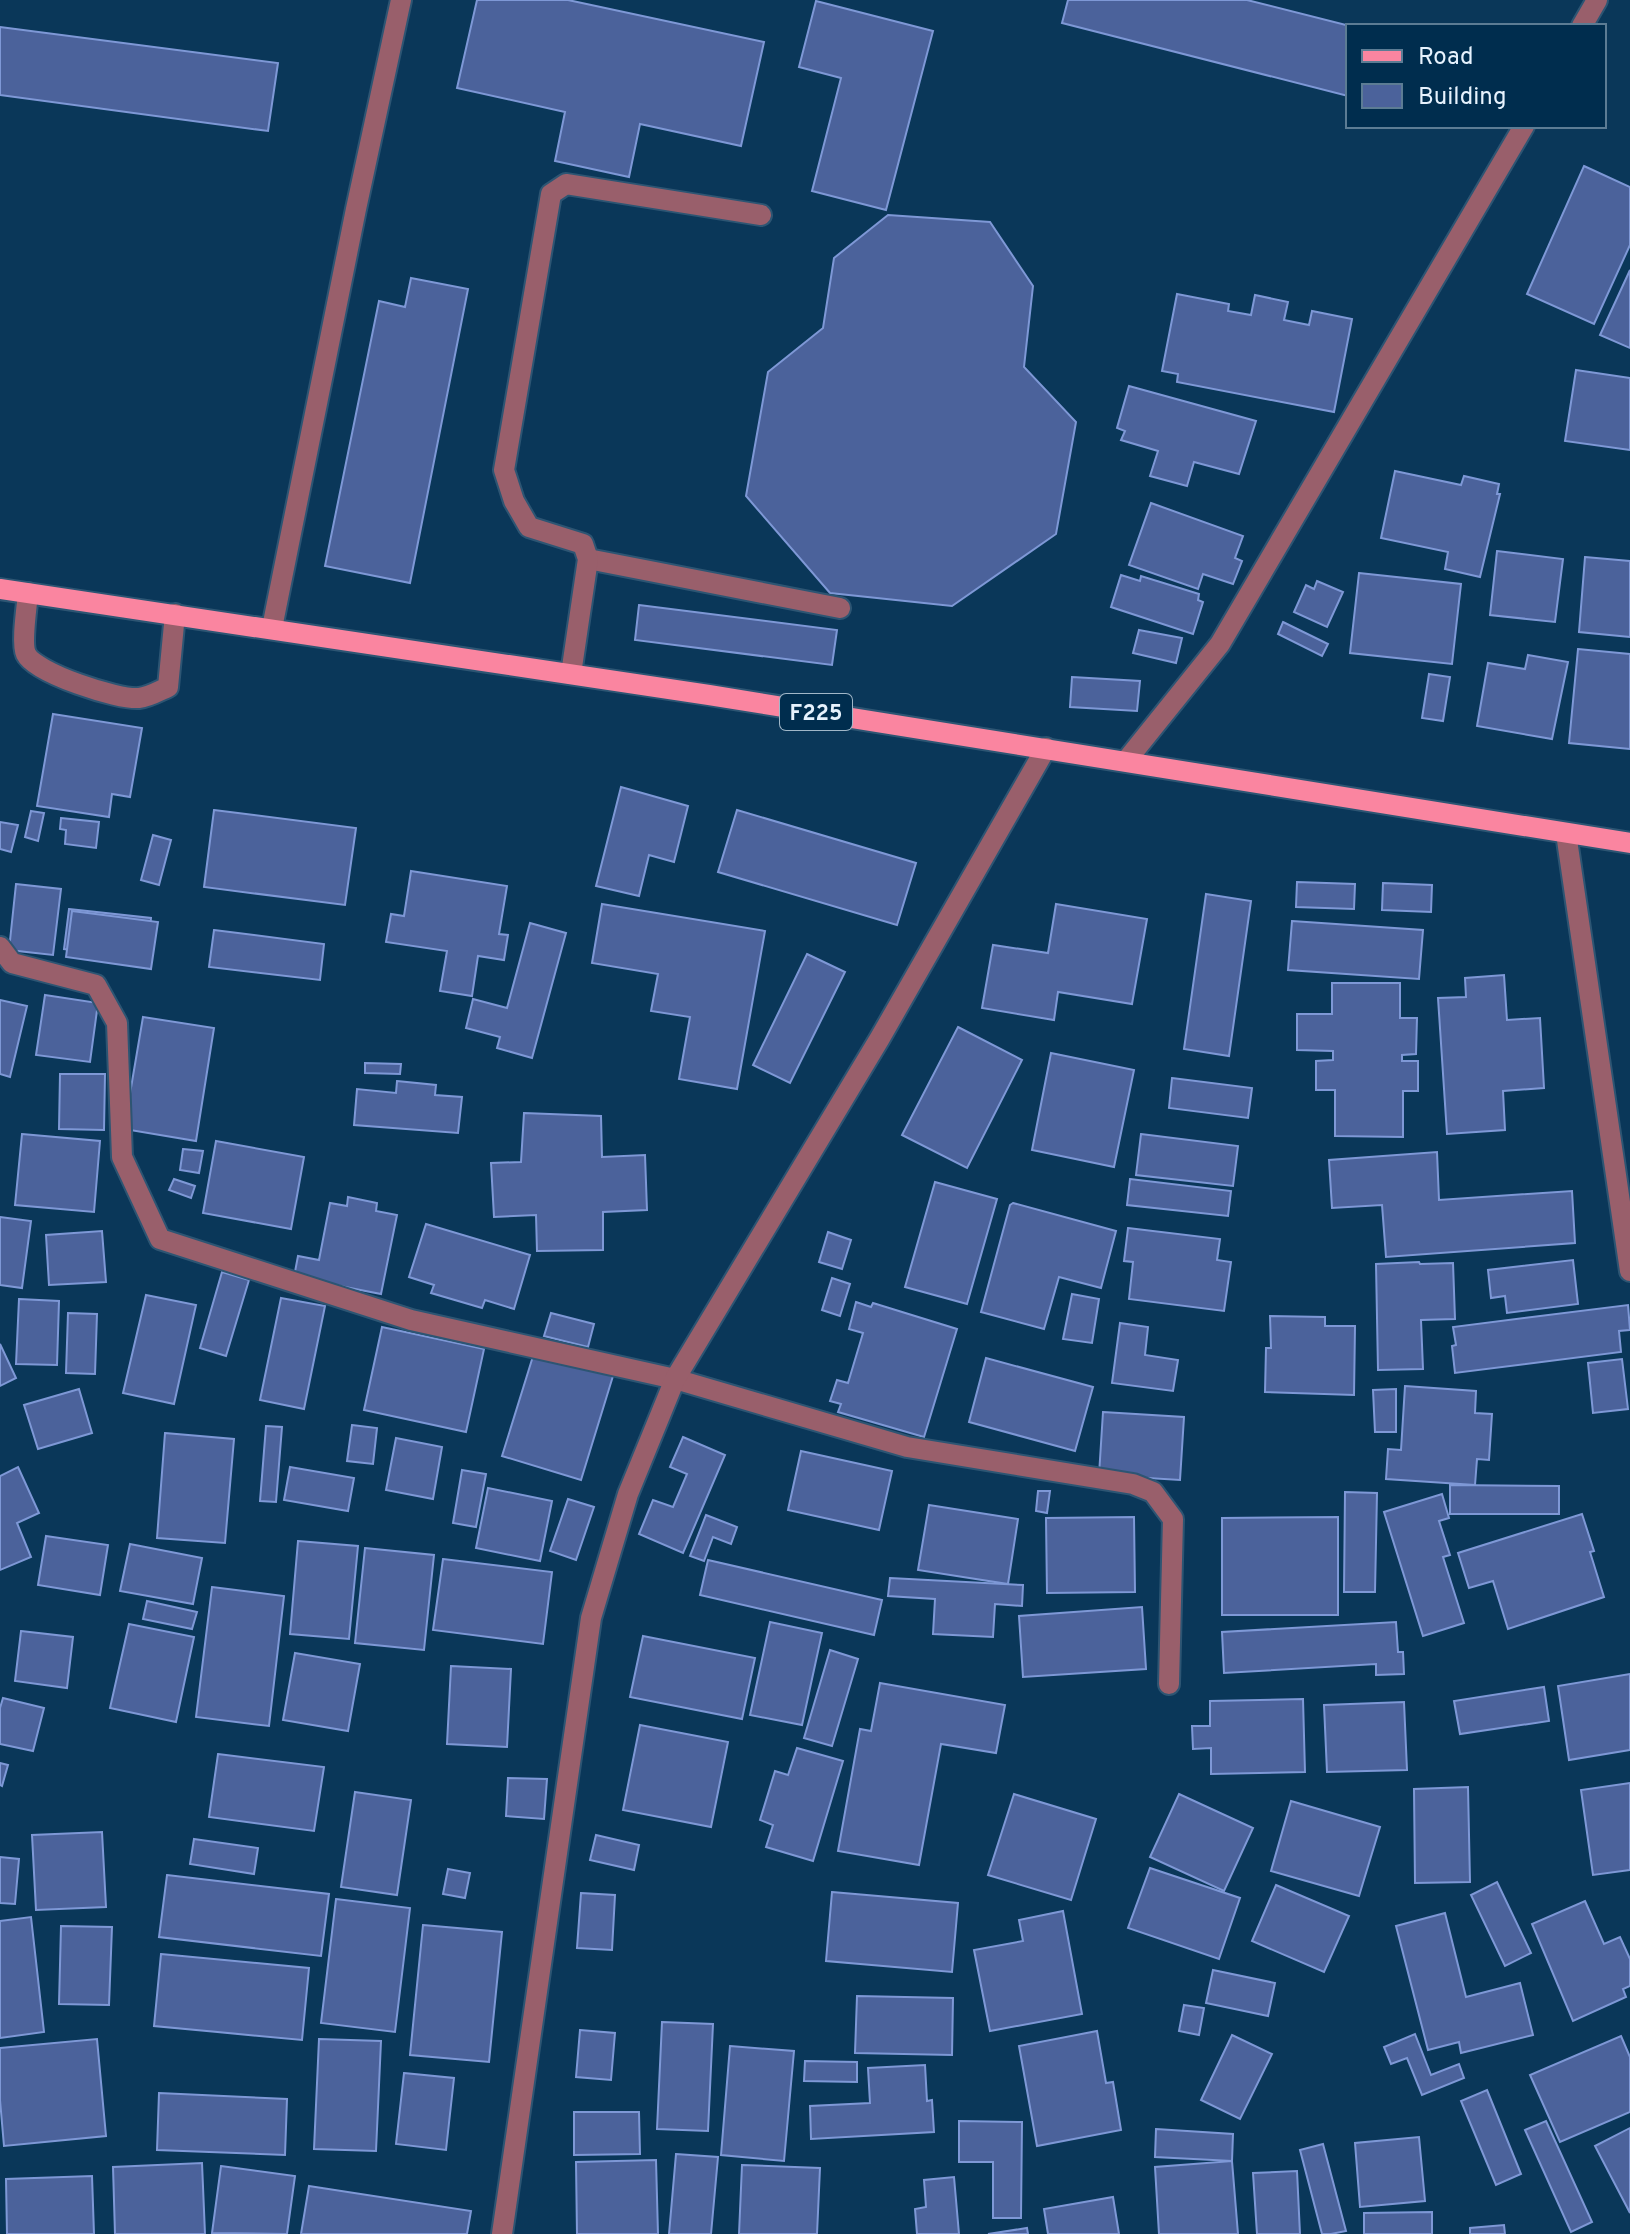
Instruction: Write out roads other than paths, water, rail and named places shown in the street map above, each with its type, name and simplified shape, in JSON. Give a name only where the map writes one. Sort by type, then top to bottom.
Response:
[{"type":"main road","name":"F225","points":[[0,589],[1046,748],[1630,843]]},
{"type":"street","points":[[272,628],[401,0]]},
{"type":"street","points":[[1583,24],[1597,0]]},
{"type":"street","points":[[1126,761],[1220,644],[1523,128]]},
{"type":"street","points":[[571,674],[588,559],[583,544],[529,527],[514,501],[504,470],[551,194],[566,184],[761,215]]},
{"type":"street","points":[[588,559],[840,608]]},
{"type":"street","points":[[28,593],[24,652],[31,661],[63,678],[115,695],[138,698],[168,687],[175,614]]},
{"type":"street","points":[[502,2234],[591,1618],[628,1494],[675,1379],[880,1038],[1046,748]]},
{"type":"street","points":[[1566,833],[1630,1271]]},
{"type":"street","points":[[0,947],[12,963],[96,985],[117,1023],[122,1157],[160,1239],[411,1320],[675,1379],[907,1447],[1133,1484],[1153,1492],[1173,1519],[1169,1684]]}]
